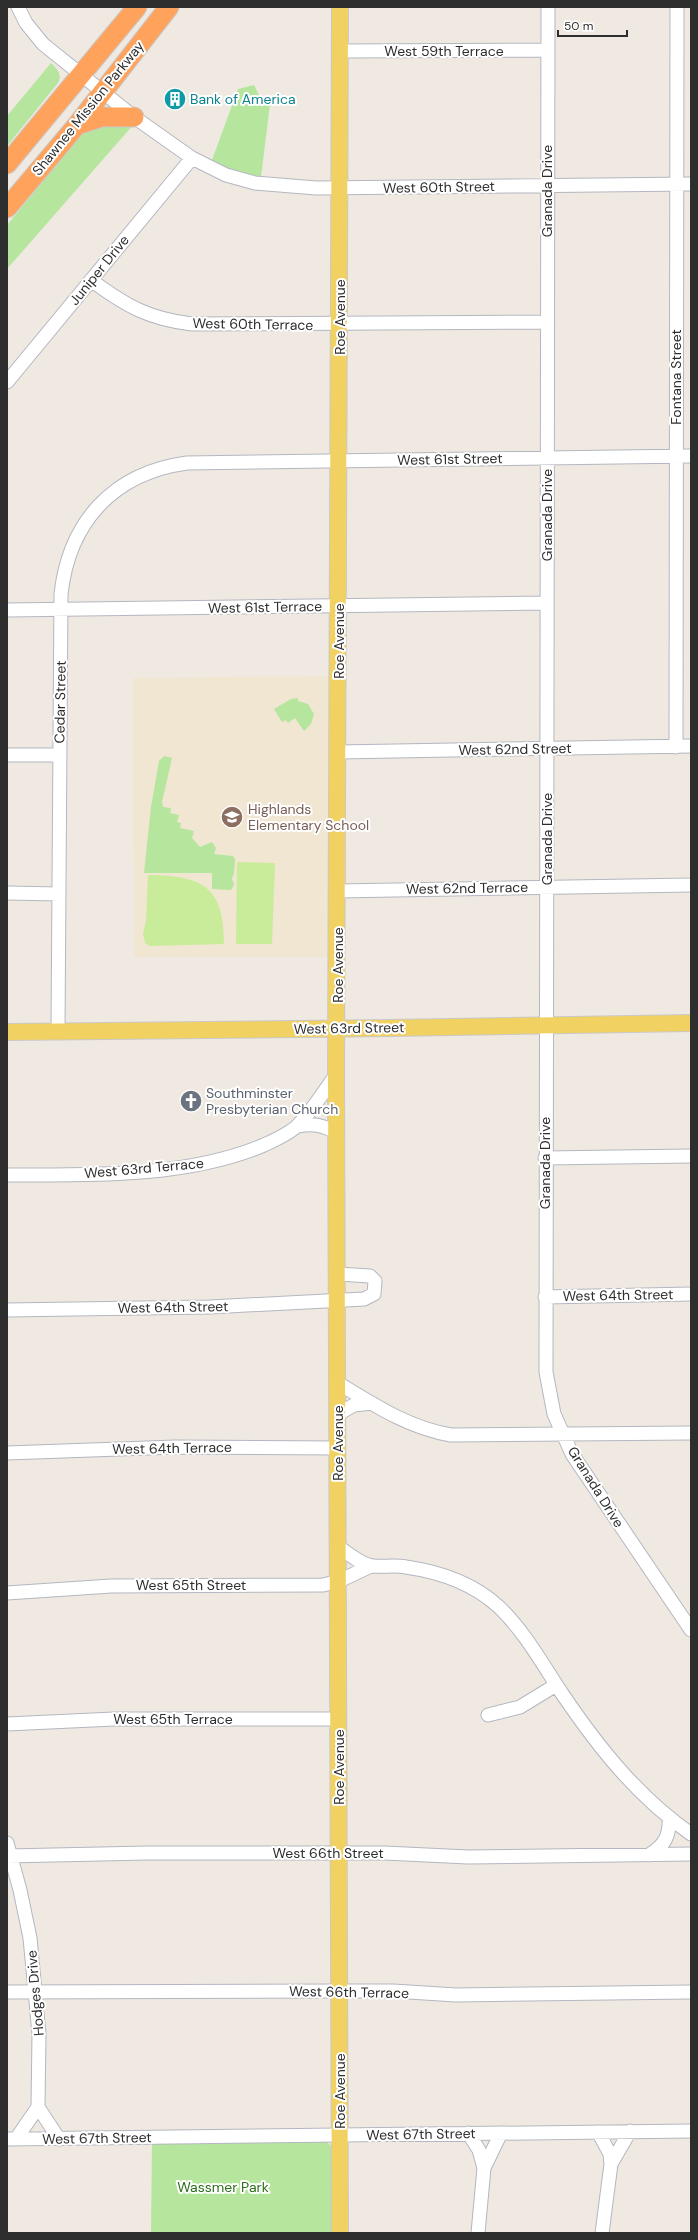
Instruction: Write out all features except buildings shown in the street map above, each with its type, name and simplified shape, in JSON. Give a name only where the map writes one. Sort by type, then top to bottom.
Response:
[{"type":"highway","name":"Shawnee Mission Parkway","points":[[7,164],[137,7]]},
{"type":"highway","name":"Shawnee Mission Parkway","points":[[7,208],[77,125],[169,7]]},
{"type":"highway","points":[[77,125],[102,117],[134,117]]},
{"type":"main road","name":"Roe Avenue","points":[[340,7],[340,606],[338,752],[338,1029],[336,1075],[339,1547],[338,1719],[340,2233]]},
{"type":"main road","name":"West 63rd Street","points":[[7,1032],[338,1029],[545,1024],[691,1023]]},
{"type":"street","name":"West 60th Street","points":[[18,7],[26,23],[37,38],[134,117],[192,158],[226,175],[255,183],[286,187],[340,188],[691,184]]},
{"type":"street","name":"Granada Drive","points":[[548,7],[546,603],[547,886],[545,1024],[546,1372],[552,1407],[572,1454],[691,1630]]},
{"type":"street","name":"Fontana Street","points":[[676,747],[677,7]]},
{"type":"street","name":"West 59th Terrace","points":[[341,51],[548,50]]},
{"type":"street","name":"Juniper Drive","points":[[7,382],[192,158]]},
{"type":"street","name":"West 60th Terrace","points":[[91,280],[125,305],[150,316],[192,324],[547,322]]},
{"type":"street","name":"West 61st Street","points":[[209,462],[691,456]]},
{"type":"street","name":"Cedar Street","points":[[58,1032],[61,609],[66,561],[76,536],[98,506],[127,482],[152,470],[181,463],[209,462]]},
{"type":"street","name":"West 61st Terrace","points":[[7,610],[546,603]]},
{"type":"street","name":"West 62nd Street","points":[[338,752],[691,746]]},
{"type":"street","points":[[7,755],[59,755]]},
{"type":"street","name":"West 62nd Terrace","points":[[338,891],[547,886],[691,885]]},
{"type":"street","points":[[7,893],[59,894]]},
{"type":"street","name":"West 63rd Terrace","points":[[298,1126],[336,1075]]},
{"type":"street","name":"West 63rd Terrace","points":[[7,1175],[90,1174],[184,1167],[215,1162],[244,1153],[274,1140],[298,1126],[311,1124],[320,1125],[337,1133]]},
{"type":"street","points":[[545,1158],[691,1156]]},
{"type":"street","points":[[338,1274],[366,1274],[373,1278],[375,1286],[374,1294],[371,1297],[338,1300]]},
{"type":"street","name":"West 64th Street","points":[[545,1297],[691,1294]]},
{"type":"street","name":"West 64th Street","points":[[7,1310],[210,1307],[338,1300]]},
{"type":"street","points":[[338,1383],[410,1424],[438,1433],[466,1435],[691,1433]]},
{"type":"street","points":[[338,1414],[354,1405],[372,1403]]},
{"type":"street","name":"West 64th Terrace","points":[[7,1453],[175,1447],[338,1448]]},
{"type":"street","name":"West 65th Street","points":[[339,1547],[352,1557],[371,1566]]},
{"type":"street","name":"West 65th Street","points":[[7,1593],[111,1586],[323,1585],[339,1581],[371,1566],[404,1566],[432,1571],[474,1588],[498,1607],[515,1625],[600,1748],[620,1770],[669,1817],[691,1834]]},
{"type":"street","points":[[488,1715],[520,1707],[556,1685]]},
{"type":"street","name":"West 65th Terrace","points":[[7,1724],[114,1719],[338,1719]]},
{"type":"street","points":[[649,1855],[659,1849],[668,1838],[669,1817]]},
{"type":"street","name":"Hodges Drive","points":[[7,1843],[30,1938],[39,2034],[38,2107]]},
{"type":"street","name":"West 66th Street","points":[[9,1856],[147,1853],[384,1853],[468,1857],[691,1854]]},
{"type":"street","name":"West 66th Terrace","points":[[7,1992],[393,1991],[456,1995],[691,1992]]},
{"type":"street","points":[[11,2139],[38,2107],[59,2139]]},
{"type":"street","points":[[611,2164],[630,2131]]},
{"type":"street","name":"West 67th Street","points":[[11,2139],[691,2131]]},
{"type":"street","points":[[598,2132],[610,2154],[611,2164],[602,2233]]},
{"type":"street","points":[[468,2133],[479,2150],[484,2168]]},
{"type":"street","points":[[478,2233],[484,2168],[501,2133]]},
{"type":"shaded area","name":"Highlands Elementary School","points":[[331,676],[330,957],[134,957],[133,678]]},
{"type":"green space","points":[[51,63],[60,75],[58,83],[7,146],[7,116]]},
{"type":"green space","points":[[254,85],[261,99],[270,104],[261,177],[228,168],[212,160],[238,89]]},
{"type":"green space","points":[[134,124],[7,269],[7,225],[83,133],[92,126]]},
{"type":"green space","points":[[298,698],[298,701],[308,704],[314,714],[311,724],[304,731],[295,718],[288,723],[286,720],[282,722],[274,709],[291,699]]},
{"type":"green space","points":[[164,756],[172,758],[162,802],[163,807],[171,808],[170,813],[179,815],[177,822],[181,823],[180,828],[194,831],[192,838],[200,847],[212,842],[216,848],[214,854],[233,856],[235,859],[232,879],[234,885],[231,890],[212,889],[212,873],[144,873],[151,807],[159,761]]},
{"type":"green space","points":[[237,862],[275,864],[272,944],[236,944]]},
{"type":"green space","points":[[148,875],[183,878],[196,882],[207,888],[214,897],[220,909],[223,924],[224,944],[150,946],[145,943],[143,934],[146,921]]},
{"type":"green space","name":"Wassmer Park","points":[[324,2139],[332,2147],[332,2233],[151,2233],[152,2141]]},
{"type":"place","name":"Bank of America","points":[[175,99]]},
{"type":"place","name":"Highlands Elementary School","points":[[232,817]]},
{"type":"place","name":"Southminster Presbyterian Church","points":[[191,1101]]}]
